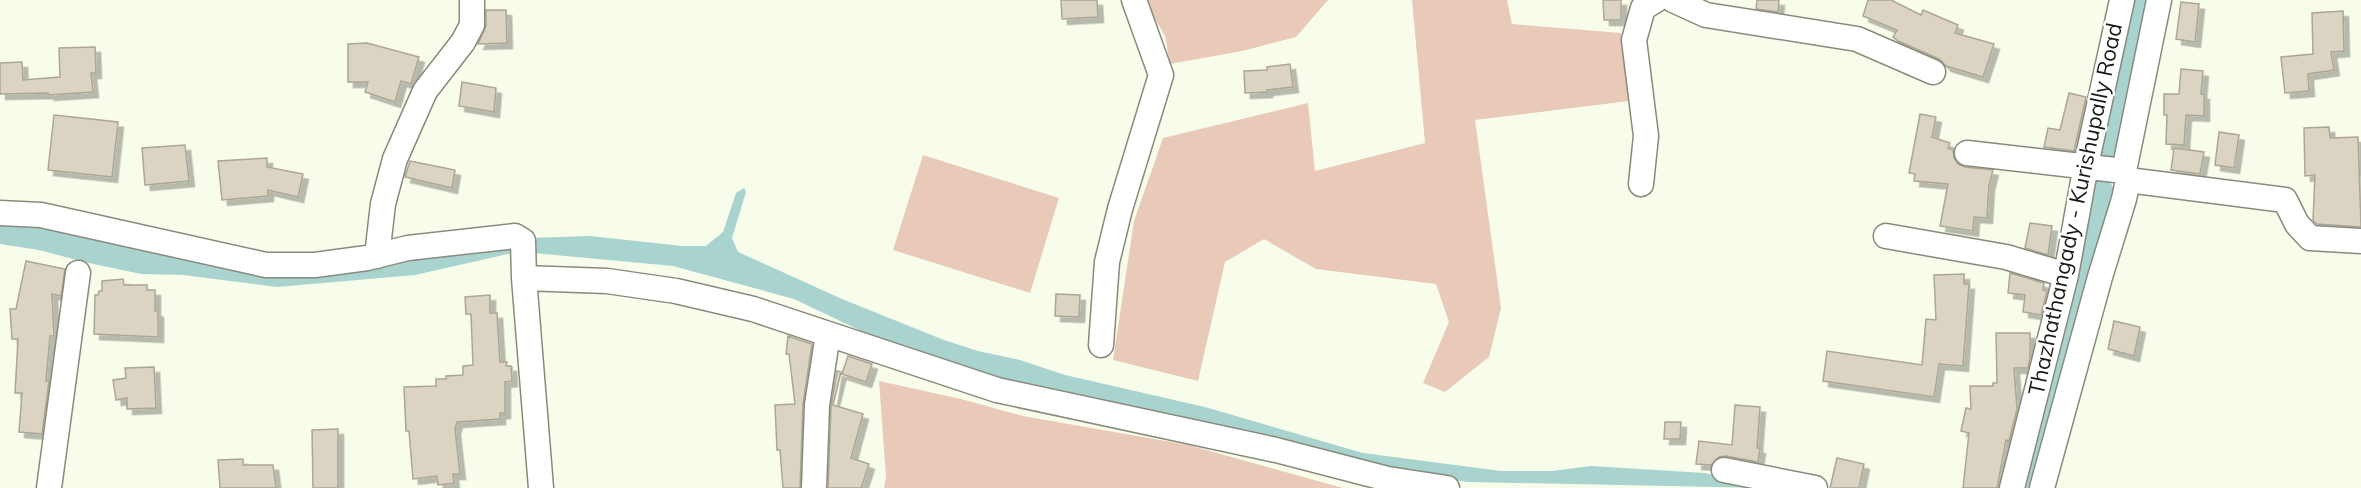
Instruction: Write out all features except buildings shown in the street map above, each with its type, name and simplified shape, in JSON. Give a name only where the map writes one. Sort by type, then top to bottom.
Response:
[{"type":"street","points":[[377,255],[383,204],[395,159],[425,91],[463,42],[472,25],[472,0]]},
{"type":"street","points":[[1101,345],[1107,262],[1120,209],[1161,75],[1134,0]]},
{"type":"street","points":[[1641,184],[1646,136],[1634,40],[1643,8],[1656,0]]},
{"type":"street","points":[[1673,0],[1706,15],[1857,39],[1933,72]]},
{"type":"street","name":"Thazhathangady - Kurishupally Road","points":[[2012,488],[2066,275],[2122,0]]},
{"type":"street","points":[[2042,488],[2124,199],[2123,174],[2158,0]]},
{"type":"street","points":[[1967,153],[2088,166],[2123,174],[2285,200],[2298,224],[2310,238],[2361,242]]},
{"type":"street","points":[[0,213],[41,215],[266,265],[315,264],[408,248],[515,236],[524,260],[542,488]]},
{"type":"street","points":[[1886,236],[2006,257],[2066,275]]},
{"type":"street","points":[[524,260],[607,281],[676,291],[753,309],[997,390],[1276,450],[1388,479],[1447,488]]},
{"type":"street","points":[[49,488],[78,273]]},
{"type":"street","points":[[814,488],[817,405],[828,334]]},
{"type":"street","points":[[1724,470],[1815,488]]},
{"type":"shaded area","points":[[1144,0],[1328,0],[1296,37],[1242,51],[1170,64],[1165,36]]},
{"type":"shaded area","points":[[1412,0],[1507,0],[1512,24],[1621,33],[1629,101],[1475,120],[1501,308],[1489,357],[1445,392],[1423,383],[1449,322],[1436,284],[1316,269],[1264,239],[1225,262],[1198,381],[1113,360],[1134,221],[1163,138],[1308,103],[1315,171],[1425,143]]},
{"type":"shaded area","points":[[923,155],[1059,198],[1030,293],[893,250]]},
{"type":"shaded area","points":[[879,381],[961,399],[1023,416],[1188,445],[1343,488],[884,488],[886,477]]},
{"type":"water","points":[[2133,0],[2153,0],[2110,182],[2113,187],[2099,252],[2038,488],[2022,488],[2092,194]]},
{"type":"water","points":[[744,188],[746,192],[732,238],[738,252],[842,299],[944,340],[978,351],[1020,360],[1065,375],[1205,407],[1363,453],[1501,471],[1552,471],[1591,466],[1705,473],[1766,488],[1469,482],[1410,475],[1029,390],[895,347],[794,299],[673,266],[533,253],[508,254],[415,275],[277,287],[183,275],[141,274],[39,250],[0,244],[0,215],[252,267],[525,238],[590,236],[682,246],[706,246],[723,232],[736,193]]}]
